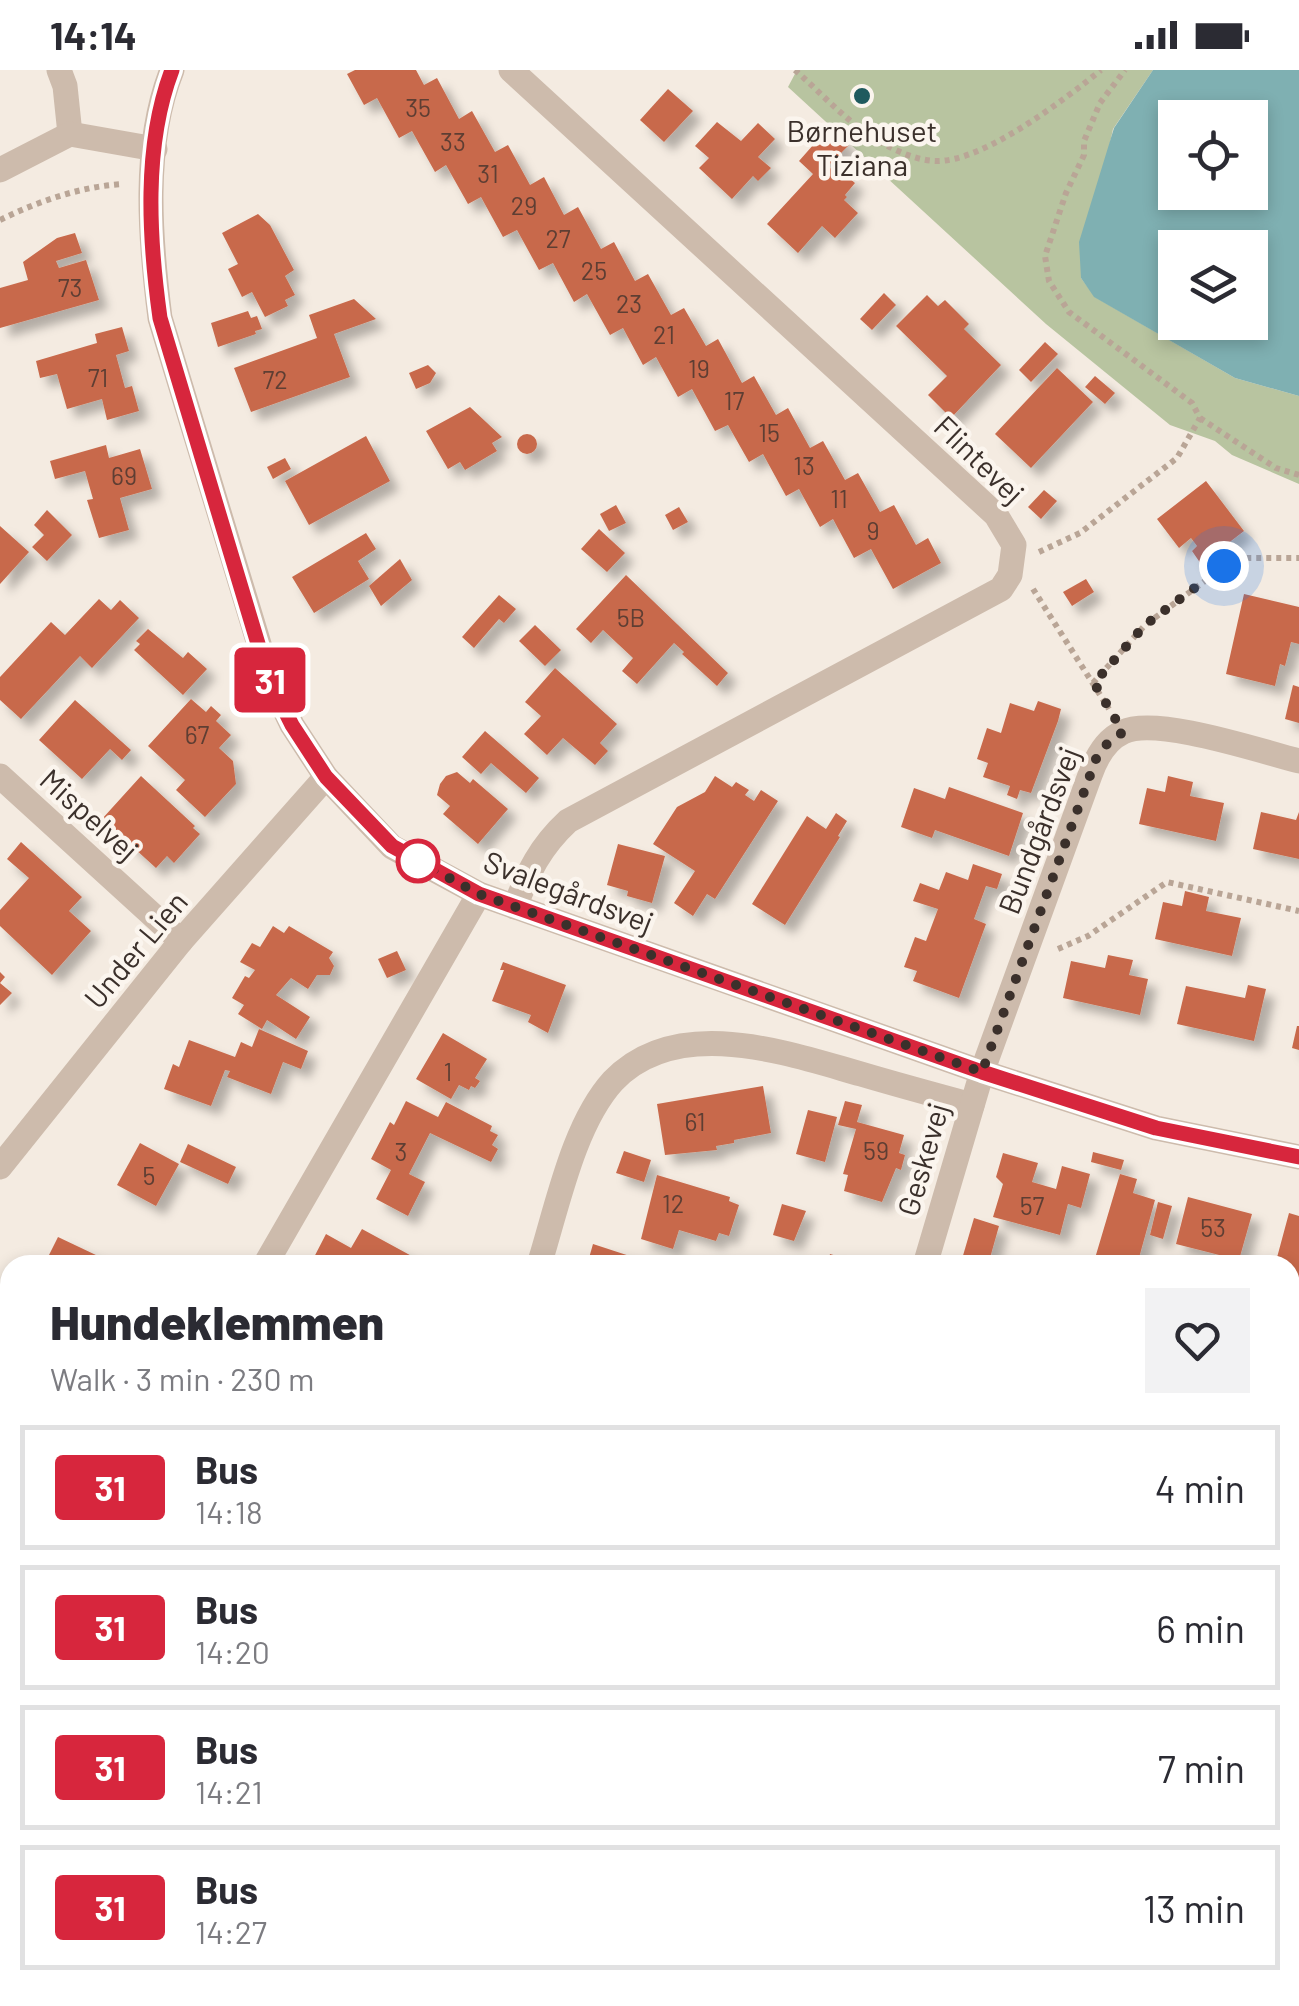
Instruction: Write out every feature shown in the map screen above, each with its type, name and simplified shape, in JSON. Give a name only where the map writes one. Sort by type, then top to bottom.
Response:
[{"type":"street","points":[[59,70],[66,86],[70,134]]},
{"type":"street","name":"Svalegårdsvej","points":[[172,70],[164,90],[153,182],[152,262],[160,318],[268,677],[292,725],[326,777],[392,846],[479,894],[515,908],[982,1072],[1156,1128],[1299,1157]]},
{"type":"street","name":"Flintevej","points":[[511,70],[996,515],[1014,545],[1013,561]]},
{"type":"street","points":[[0,170],[70,134],[155,148]]},
{"type":"street","points":[[515,908],[532,863],[546,841],[568,821],[1001,589],[1013,561]]},
{"type":"street","name":"Bundgårdsvej","points":[[982,1072],[1096,759],[1106,745],[1123,732],[1148,726],[1299,761]]},
{"type":"street","name":"Mispelvej","points":[[0,776],[181,942]]},
{"type":"street","name":"Under Lien","points":[[0,1166],[181,942],[326,777]]},
{"type":"street","points":[[271,1255],[479,894]]},
{"type":"street","points":[[542,1255],[587,1120],[614,1080],[652,1053],[724,1044],[779,1050],[972,1105]]},
{"type":"street","name":"Geskevej","points":[[928,1255],[982,1072]]},
{"type":"path","points":[[796,70],[874,139],[913,158],[934,161],[972,155],[1062,102],[1101,70]]},
{"type":"path","points":[[1124,70],[1100,102],[1084,141],[1084,156],[1066,193],[1046,256],[1049,282],[1069,312],[1192,403],[1200,418],[1276,468],[1299,474]]},
{"type":"path","points":[[0,220],[37,202],[100,185],[153,182]]},
{"type":"path","points":[[1013,561],[1080,532],[1108,512],[1177,458],[1200,418]]},
{"type":"path","points":[[1094,683],[1145,625],[1224,566],[1245,558],[1299,558]]},
{"type":"path","points":[[1028,582],[1123,732]]},
{"type":"path","points":[[1028,944],[1055,950],[1088,936],[1168,882],[1299,911]]},
{"type":"green space","points":[[797,70],[1153,70],[1113,129],[1081,278],[1095,297],[1158,333],[1158,340],[1169,340],[1235,378],[1299,396],[1299,484],[1232,455],[1215,441],[1170,425],[1046,324],[788,87]]},
{"type":"water","points":[[1153,70],[1299,70],[1299,396],[1235,378],[1169,340],[1268,340],[1268,230],[1158,230],[1158,334],[1094,297],[1081,278],[1079,242],[1114,128]]},
{"type":"building","points":[[355,70],[416,70],[424,85],[437,78],[459,119],[472,111],[495,152],[508,145],[530,185],[544,177],[564,215],[578,207],[601,249],[614,242],[635,281],[648,274],[671,315],[684,308],[706,346],[718,339],[742,383],[754,376],[776,415],[788,408],[810,448],[823,441],[845,480],[858,473],[880,512],[894,505],[916,545],[928,538],[941,563],[893,589],[871,549],[854,558],[833,519],[820,527],[799,489],[786,496],[763,454],[749,462],[728,425],[715,431],[692,389],[678,397],[656,357],[643,365],[623,328],[610,335],[587,294],[574,302],[553,263],[539,270],[517,230],[503,237],[481,197],[468,204],[446,165],[435,172],[412,131],[399,138],[377,98],[364,105],[347,74]]},
{"type":"building","points":[[668,89],[693,111],[664,142],[640,120]]},
{"type":"building","points":[[717,122],[741,141],[758,123],[775,139],[758,157],[771,168],[758,181],[753,176],[732,199],[699,168],[709,158],[695,146]]},
{"type":"building","points":[[829,127],[849,145],[828,166],[855,183],[844,200],[858,213],[835,238],[822,226],[798,253],[767,224],[813,174],[799,161]]},
{"type":"building","points":[[258,214],[270,225],[294,270],[285,276],[295,295],[285,300],[288,306],[265,317],[252,292],[242,297],[228,269],[238,264],[222,233]]},
{"type":"building","points":[[75,233],[82,253],[56,261],[59,268],[86,260],[99,300],[0,328],[0,288],[28,280],[23,262],[57,238]]},
{"type":"building","points":[[884,293],[896,305],[872,330],[860,319]]},
{"type":"building","points":[[927,295],[938,306],[945,300],[969,324],[964,329],[1001,365],[951,418],[928,395],[947,376],[896,326]]},
{"type":"building","points":[[354,299],[376,319],[334,334],[350,377],[251,412],[234,368],[317,338],[309,315]]},
{"type":"building","points":[[248,311],[251,318],[257,316],[262,329],[218,347],[211,323]]},
{"type":"building","points":[[122,327],[129,351],[116,355],[125,388],[132,386],[139,411],[107,420],[102,399],[67,409],[57,374],[40,378],[36,361],[97,343],[95,334]]},
{"type":"building","points":[[1045,342],[1058,354],[1031,382],[1019,370]]},
{"type":"building","points":[[428,365],[436,373],[430,383],[416,389],[409,373]]},
{"type":"building","points":[[1057,368],[1093,402],[1031,468],[995,434]]},
{"type":"building","points":[[1095,376],[1115,393],[1105,404],[1085,387]]},
{"type":"building","points":[[470,407],[502,437],[492,443],[497,451],[465,470],[460,462],[448,469],[426,431]]},
{"type":"building","points":[[527,434],[537,444],[527,454],[517,444]]},
{"type":"building","points":[[366,436],[390,481],[309,525],[285,481]]},
{"type":"building","points":[[106,445],[109,458],[140,449],[152,489],[120,498],[129,530],[99,538],[87,500],[93,499],[85,471],[55,479],[50,461]]},
{"type":"building","points":[[285,458],[291,469],[273,479],[267,467]]},
{"type":"building","points":[[1206,481],[1244,531],[1201,564],[1192,551],[1197,546],[1191,538],[1179,548],[1157,519]]},
{"type":"building","points":[[1044,490],[1057,501],[1041,519],[1028,507]]},
{"type":"building","points":[[616,505],[626,523],[609,531],[600,514]]},
{"type":"building","points":[[679,507],[688,522],[673,530],[665,515]]},
{"type":"building","points":[[47,510],[72,535],[47,561],[32,547],[44,535],[34,525]]},
{"type":"building","points":[[0,526],[29,552],[0,584]]},
{"type":"building","points":[[599,529],[625,553],[607,572],[581,549]]},
{"type":"building","points":[[366,533],[376,549],[358,561],[369,579],[314,613],[292,577]]},
{"type":"building","points":[[400,559],[412,580],[381,606],[369,586]]},
{"type":"building","points":[[626,575],[728,673],[717,686],[674,643],[637,684],[622,671],[633,658],[603,630],[591,643],[576,629]]},
{"type":"building","points":[[1086,579],[1094,592],[1072,606],[1063,592]]},
{"type":"building","points":[[1244,594],[1299,607],[1299,644],[1291,642],[1275,686],[1226,674]]},
{"type":"building","points":[[499,595],[516,609],[504,623],[499,619],[474,648],[462,637]]},
{"type":"building","points":[[99,599],[111,610],[120,600],[139,618],[92,668],[80,656],[21,719],[0,700],[0,677],[51,622],[65,635]]},
{"type":"building","points":[[535,625],[561,650],[545,666],[519,641]]},
{"type":"building","points":[[148,629],[183,658],[188,652],[207,669],[183,695],[134,650],[140,644],[136,641]]},
{"type":"building","points":[[555,668],[617,724],[600,743],[608,751],[595,765],[563,738],[547,755],[524,734],[541,716],[525,702]]},
{"type":"building","points":[[1293,685],[1299,687],[1299,723],[1285,719]]},
{"type":"building","points":[[191,699],[206,712],[211,706],[221,715],[216,721],[231,735],[219,748],[233,761],[236,784],[205,817],[176,790],[185,780],[148,746]]},
{"type":"building","points":[[75,700],[131,750],[122,760],[110,749],[82,779],[39,740]]},
{"type":"building","points":[[1038,701],[1061,709],[1031,793],[1020,790],[1017,799],[1007,795],[1010,786],[983,777],[988,763],[977,759],[987,728],[1001,733],[1010,703],[1034,711]]},
{"type":"building","points":[[485,731],[539,778],[526,793],[491,763],[481,774],[462,757]]},
{"type":"building","points":[[457,772],[470,783],[473,779],[508,809],[478,844],[443,814],[450,806],[437,795],[446,776]]},
{"type":"building","points":[[141,776],[200,834],[174,863],[167,856],[156,868],[102,819]]},
{"type":"building","points":[[715,776],[732,787],[736,782],[749,790],[745,795],[754,801],[761,790],[778,801],[715,899],[707,894],[693,916],[674,903],[695,871],[653,844],[677,807],[705,792]]},
{"type":"building","points":[[1168,776],[1193,782],[1190,796],[1224,803],[1216,841],[1139,824],[1147,788],[1165,792]]},
{"type":"building","points":[[949,787],[1023,813],[1009,856],[935,830],[932,838],[901,827],[914,788],[945,799]]},
{"type":"building","points":[[1261,812],[1296,820],[1299,812],[1299,859],[1253,849]]},
{"type":"building","points":[[836,813],[847,821],[840,837],[785,925],[752,904],[807,816],[826,829]]},
{"type":"building","points":[[21,842],[82,897],[69,911],[91,931],[52,975],[0,926],[0,910],[29,878],[7,859]]},
{"type":"building","points":[[618,844],[665,856],[652,903],[607,885]]},
{"type":"building","points":[[973,864],[1002,874],[997,889],[986,886],[974,919],[986,924],[959,998],[913,981],[917,971],[904,967],[915,937],[926,941],[938,909],[913,901],[920,883],[939,890],[946,872],[968,880]]},
{"type":"building","points":[[1185,891],[1209,897],[1206,911],[1241,918],[1232,956],[1155,939],[1163,902],[1182,906]]},
{"type":"building","points":[[273,926],[284,933],[289,926],[333,952],[329,958],[334,966],[330,975],[317,975],[308,989],[291,978],[276,995],[310,1017],[296,1039],[267,1020],[262,1029],[238,1014],[244,1005],[232,998],[245,976],[249,978],[255,970],[240,962],[252,943],[260,947]]},
{"type":"building","points":[[397,951],[406,970],[387,978],[378,959]]},
{"type":"building","points":[[1108,955],[1133,960],[1129,975],[1148,979],[1140,1015],[1063,998],[1071,961],[1105,968]]},
{"type":"building","points":[[503,962],[566,985],[548,1033],[528,1022],[531,1015],[492,1001],[504,970],[500,970]]},
{"type":"building","points":[[0,983],[12,993],[0,1005]]},
{"type":"building","points":[[1248,985],[1266,989],[1254,1041],[1177,1024],[1186,986],[1245,998]]},
{"type":"building","points":[[1299,1026],[1299,1050],[1292,1048]]},
{"type":"building","points":[[259,1029],[308,1051],[301,1069],[283,1062],[271,1094],[227,1077],[230,1071],[225,1070],[211,1106],[164,1089],[173,1064],[179,1067],[189,1040],[235,1057],[241,1042],[252,1047]]},
{"type":"building","points":[[443,1033],[487,1059],[475,1078],[480,1081],[475,1088],[471,1086],[469,1090],[459,1085],[451,1099],[416,1079]]},
{"type":"building","points":[[763,1086],[771,1133],[734,1140],[716,1146],[717,1150],[665,1155],[657,1104]]},
{"type":"building","points":[[406,1101],[438,1117],[446,1102],[492,1126],[490,1131],[498,1135],[492,1145],[498,1149],[491,1162],[430,1133],[409,1174],[425,1182],[408,1216],[376,1199],[391,1170],[371,1159]]},
{"type":"building","points":[[845,1101],[862,1105],[857,1122],[904,1135],[899,1153],[905,1155],[901,1170],[896,1168],[882,1202],[844,1191],[848,1175],[843,1174],[856,1129],[838,1125]]},
{"type":"building","points":[[808,1110],[837,1117],[825,1162],[796,1154]]},
{"type":"building","points":[[140,1143],[179,1164],[156,1206],[117,1185]]},
{"type":"building","points":[[188,1144],[236,1167],[228,1184],[180,1162]]},
{"type":"building","points":[[624,1151],[651,1160],[644,1182],[616,1173]]},
{"type":"building","points":[[1093,1152],[1124,1160],[1121,1170],[1091,1162]]},
{"type":"building","points":[[1003,1153],[1038,1163],[1032,1182],[1056,1189],[1062,1166],[1090,1174],[1081,1208],[1068,1204],[1060,1235],[993,1217],[1003,1184],[996,1177]]},
{"type":"building","points":[[1120,1174],[1137,1179],[1133,1193],[1155,1200],[1140,1255],[1096,1255]]},
{"type":"building","points":[[657,1175],[730,1197],[729,1201],[739,1205],[729,1236],[719,1233],[716,1241],[679,1230],[673,1249],[641,1239]]},
{"type":"building","points":[[1188,1197],[1252,1214],[1240,1255],[1219,1255],[1176,1244]]},
{"type":"building","points":[[1158,1202],[1172,1206],[1163,1239],[1150,1235]]},
{"type":"building","points":[[782,1204],[806,1211],[794,1241],[773,1235]]},
{"type":"building","points":[[1289,1213],[1299,1216],[1299,1255],[1278,1255]]},
{"type":"building","points":[[974,1218],[999,1226],[991,1255],[963,1255]]},
{"type":"building","points":[[362,1229],[410,1255],[315,1255],[326,1234],[351,1248]]},
{"type":"building","points":[[58,1237],[96,1255],[49,1255]]},
{"type":"building","points":[[593,1244],[627,1255],[590,1255]]},
{"type":"bus line","name":"31","points":[[172,70],[164,90],[153,182],[152,262],[160,318],[268,677],[292,725],[326,777],[392,846],[479,894],[982,1072],[1156,1128],[1299,1157]]},
{"type":"place","name":"Børnehuset Tiziana","points":[[862,96]]},
{"type":"route","points":[[418,861],[479,894],[982,1072],[1096,759],[1123,732],[1094,683],[1145,625],[1224,566]]}]
